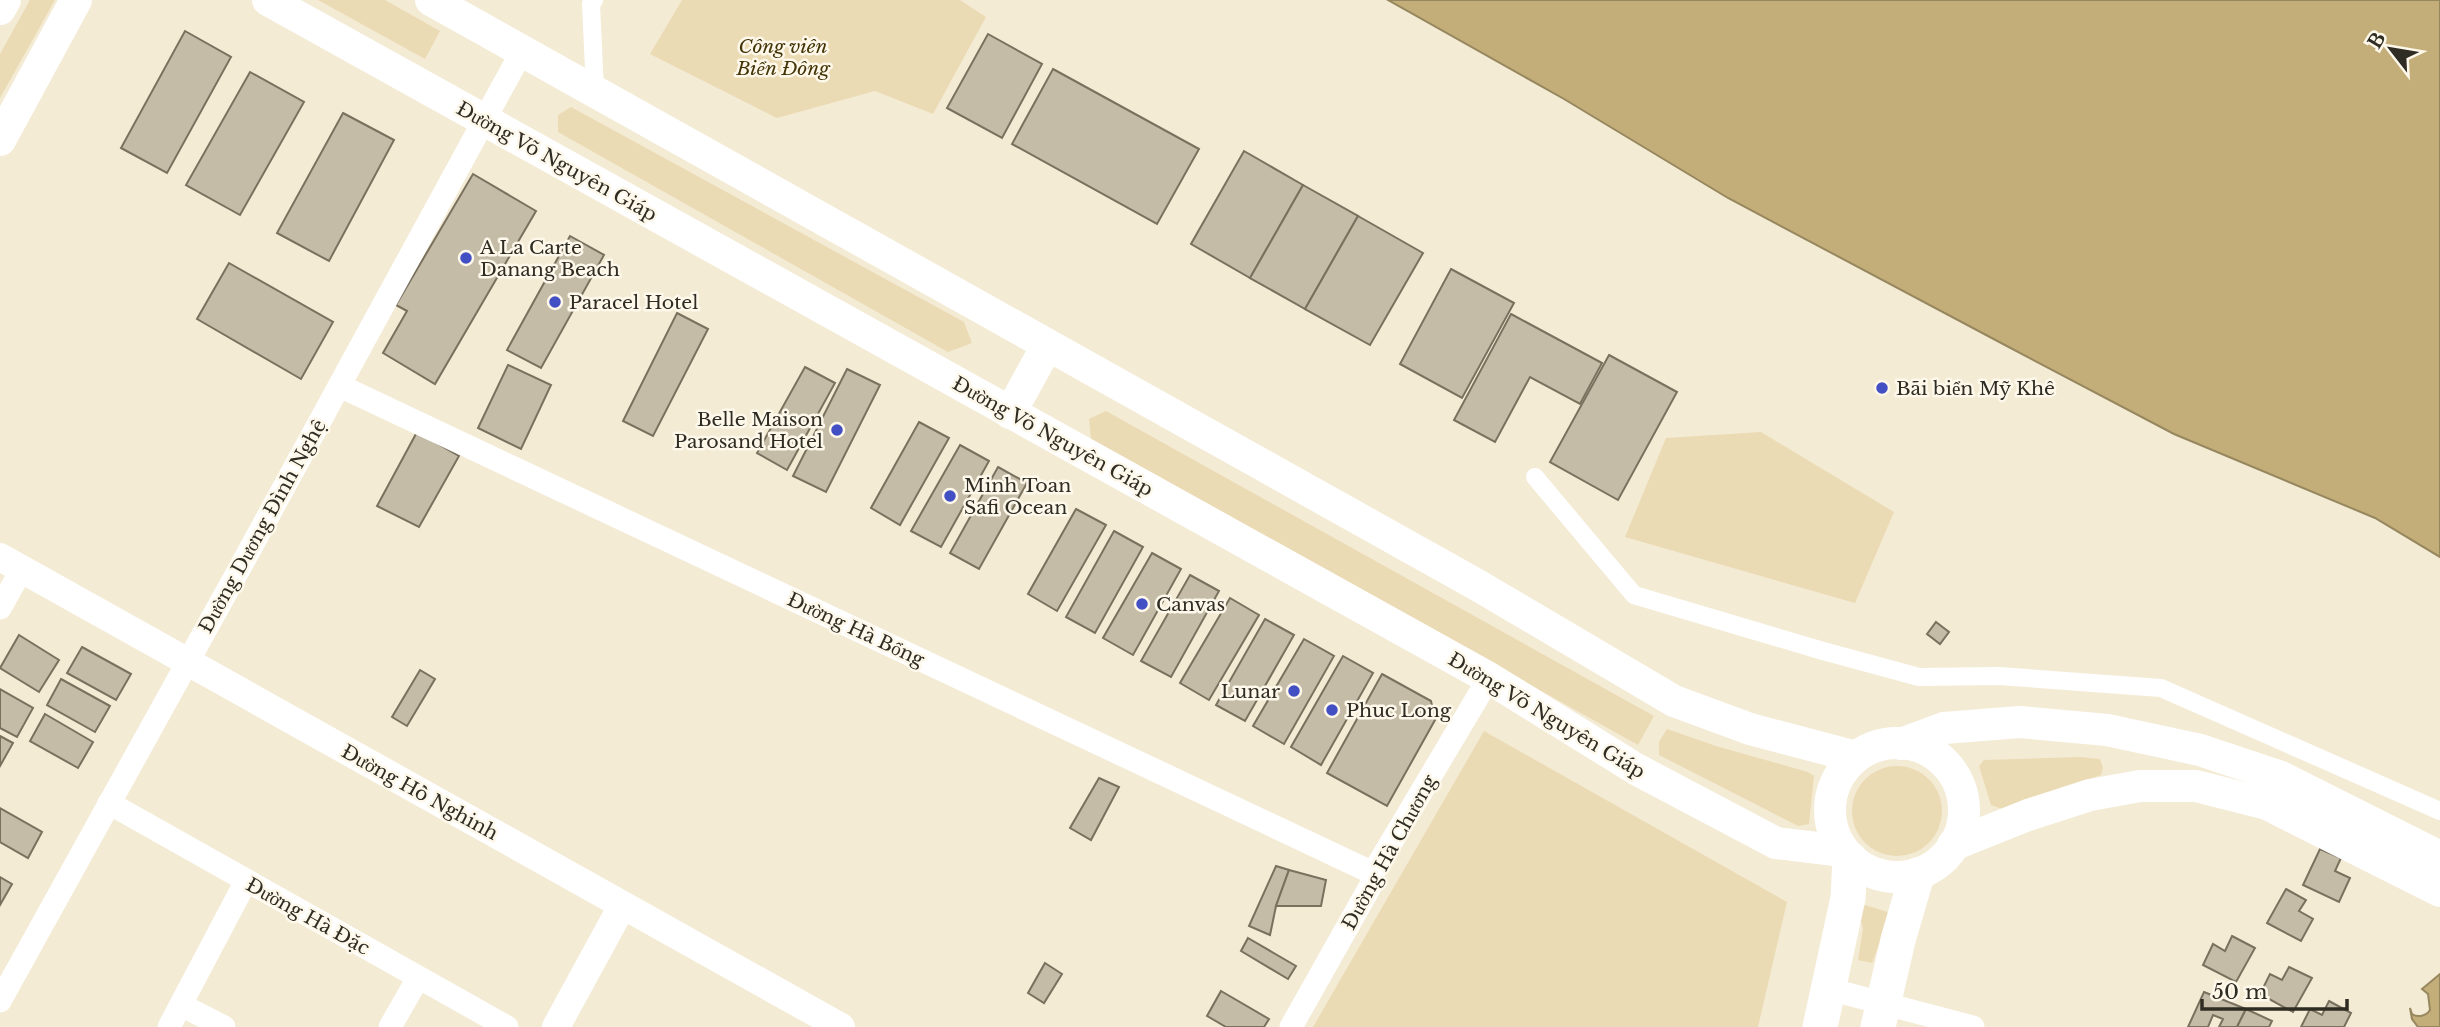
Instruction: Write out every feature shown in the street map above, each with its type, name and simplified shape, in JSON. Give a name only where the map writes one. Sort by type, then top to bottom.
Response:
[{"type":"main road","points":[[0,9],[5,0]]},
{"type":"main road","points":[[0,140],[76,0]]},
{"type":"main road","name":"Đường Võ Nguyên Giáp","points":[[268,0],[1489,678],[1636,769],[1776,843],[1847,855]]},
{"type":"main road","points":[[431,0],[1467,579],[1674,701],[1750,729],[1856,757]]},
{"type":"main road","points":[[1010,412],[1047,346]]},
{"type":"main road","points":[[1901,744],[1944,728],[2020,722],[2107,730],[2200,750],[2281,777],[2440,857]]},
{"type":"main road","points":[[1885,744],[1901,744],[1917,746],[1930,752],[1951,770],[1958,783],[1964,810],[1962,825],[1953,845],[1934,866],[1917,874],[1882,876],[1865,870],[1847,855],[1833,833],[1830,812],[1833,792],[1842,773],[1856,757],[1885,744]]},
{"type":"main road","points":[[1953,845],[2028,815],[2090,795],[2140,786],[2196,786],[2267,804],[2440,891]]},
{"type":"main road","points":[[1820,1027],[1849,898],[1847,855]]},
{"type":"main road","points":[[1881,1015],[1917,874]]},
{"type":"street","points":[[590,1],[595,91]]},
{"type":"street","name":"Đường Dương Đình Nghệ","points":[[0,1001],[522,51]]},
{"type":"street","name":"Đường Hà Bổng","points":[[340,386],[1376,883]]},
{"type":"street","points":[[1535,477],[1634,595],[1919,677],[1999,676],[2161,688],[2440,811]]},
{"type":"street","points":[[0,608],[11,563]]},
{"type":"street","name":"Đường Hồ Nghinh","points":[[11,563],[841,1027]]},
{"type":"street","name":"Đường Hà Chương","points":[[1291,1027],[1376,883],[1489,678]]},
{"type":"street","name":"Đường Hà Đặc","points":[[110,803],[507,1027]]},
{"type":"street","points":[[169,1027],[246,881]]},
{"type":"street","points":[[556,1027],[622,906]]},
{"type":"street","points":[[390,1027],[418,978]]},
{"type":"street","points":[[1829,989],[1881,1015],[1973,1027]]},
{"type":"street","points":[[181,1005],[223,1027]]},
{"type":"green space","points":[[30,0],[55,0],[0,98],[0,54]]},
{"type":"green space","points":[[318,0],[385,0],[440,31],[425,59]]},
{"type":"green space","name":"Công viên Biển Đông","points":[[682,0],[960,0],[986,17],[933,114],[875,91],[777,118],[650,54]]},
{"type":"green space","points":[[571,107],[964,322],[972,343],[948,352],[558,132],[558,115]]},
{"type":"green space","points":[[1106,411],[1654,716],[1638,745],[1091,439],[1089,419]]},
{"type":"green space","points":[[1761,432],[1894,512],[1855,603],[1625,537],[1666,438]]},
{"type":"green space","points":[[1667,729],[1814,776],[1809,824],[1798,826],[1659,755],[1659,742]]},
{"type":"green space","points":[[1484,731],[1787,902],[1758,1027],[1313,1027]]},
{"type":"green space","points":[[2080,757],[2100,759],[2103,768],[2101,775],[2005,810],[1991,805],[1979,766],[1984,760]]},
{"type":"green space","points":[[1897,766],[1914,769],[1929,779],[1939,794],[1942,811],[1939,828],[1929,843],[1914,853],[1897,856],[1880,853],[1865,843],[1855,828],[1852,811],[1855,794],[1865,779],[1880,769]]},
{"type":"green space","points":[[1865,905],[1891,913],[1872,963],[1858,960],[1863,928],[1859,913]]},
{"type":"shaded area","points":[[1388,0],[2440,0],[2440,557],[2375,518],[2174,434],[2003,344],[1728,198],[1564,99]]},
{"type":"shaded area","points":[[2440,974],[2440,1027],[2418,1027],[2412,1019],[2410,1008],[2412,1014],[2417,1016],[2430,1010],[2428,994],[2422,989]]},
{"type":"building","points":[[185,31],[231,57],[167,173],[121,148]]},
{"type":"building","points":[[988,34],[1042,64],[1002,138],[947,108]]},
{"type":"building","points":[[1053,69],[1199,149],[1157,224],[1012,144]]},
{"type":"building","points":[[250,72],[304,102],[240,215],[186,185]]},
{"type":"building","points":[[343,113],[394,140],[329,261],[277,233]]},
{"type":"building","points":[[1244,151],[1303,185],[1250,278],[1191,244]]},
{"type":"building","name":"A La Carte Danang Beach","points":[[473,174],[536,211],[435,384],[383,353],[407,311],[396,305]]},
{"type":"building","points":[[1303,185],[1358,216],[1305,309],[1250,278]]},
{"type":"building","points":[[1358,216],[1423,253],[1370,345],[1305,309]]},
{"type":"building","name":"Paracel Hotel","points":[[570,236],[604,255],[541,368],[507,350]]},
{"type":"building","points":[[229,263],[333,322],[301,379],[197,319]]},
{"type":"building","points":[[1451,269],[1514,303],[1462,398],[1400,364]]},
{"type":"building","points":[[677,313],[708,329],[653,436],[623,421]]},
{"type":"building","points":[[1511,314],[1602,363],[1580,404],[1530,377],[1495,442],[1454,420]]},
{"type":"building","points":[[1609,355],[1677,392],[1618,500],[1550,462]]},
{"type":"building","points":[[508,365],[551,385],[521,449],[478,428]]},
{"type":"building","points":[[805,367],[835,383],[787,470],[757,453]]},
{"type":"building","name":"Belle Maison Parosand Hotel","points":[[847,369],[880,385],[826,492],[793,476]]},
{"type":"building","points":[[919,422],[949,438],[900,525],[871,508]]},
{"type":"building","points":[[417,432],[459,456],[419,527],[377,506]]},
{"type":"building","name":"Minh Toan Safi Ocean","points":[[960,445],[989,461],[941,547],[911,531]]},
{"type":"building","points":[[998,467],[1027,483],[979,569],[950,553]]},
{"type":"building","points":[[1076,509],[1106,525],[1057,611],[1028,594]]},
{"type":"building","points":[[1114,531],[1143,547],[1095,633],[1066,617]]},
{"type":"building","name":"Canvas","points":[[1152,553],[1181,569],[1133,655],[1103,638]]},
{"type":"building","points":[[1190,575],[1219,591],[1171,677],[1141,661]]},
{"type":"building","points":[[1230,598],[1259,615],[1209,700],[1180,683]]},
{"type":"building","points":[[1265,619],[1294,635],[1245,721],[1216,705]]},
{"type":"building","points":[[1936,622],[1949,632],[1940,644],[1927,634]]},
{"type":"building","points":[[19,635],[59,660],[39,692],[0,668]]},
{"type":"building","name":"Lunar","points":[[1304,639],[1334,656],[1284,744],[1253,726]]},
{"type":"building","points":[[82,647],[131,674],[116,700],[67,673]]},
{"type":"building","name":"Phuc Long","points":[[1343,656],[1373,673],[1321,765],[1291,747]]},
{"type":"building","points":[[420,670],[435,679],[407,726],[392,717]]},
{"type":"building","points":[[1382,674],[1431,701],[1435,720],[1387,806],[1327,773]]},
{"type":"building","points":[[61,679],[110,706],[95,732],[47,705]]},
{"type":"building","points":[[0,689],[33,708],[17,737],[0,728]]},
{"type":"building","points":[[45,714],[93,742],[78,768],[30,741]]},
{"type":"building","points":[[0,736],[13,743],[0,766]]},
{"type":"building","points":[[1099,778],[1119,787],[1091,840],[1070,828]]},
{"type":"building","points":[[0,808],[42,832],[28,858],[0,842]]},
{"type":"building","points":[[2320,849],[2341,858],[2335,871],[2350,878],[2339,902],[2303,885]]},
{"type":"building","points":[[1276,866],[1289,870],[1276,906],[1270,935],[1249,926]]},
{"type":"building","points":[[1289,870],[1326,880],[1321,906],[1276,906]]},
{"type":"building","points":[[0,877],[12,884],[0,905]]},
{"type":"building","points":[[2286,889],[2306,900],[2299,911],[2313,919],[2301,941],[2267,923]]},
{"type":"building","points":[[2232,936],[2255,948],[2236,982],[2203,965],[2213,944],[2225,951]]},
{"type":"building","points":[[1248,938],[1296,966],[1288,979],[1241,951]]},
{"type":"building","points":[[1045,963],[1062,974],[1044,1003],[1028,993]]},
{"type":"building","points":[[2289,967],[2312,978],[2293,1012],[2260,994],[2270,974],[2282,980]]},
{"type":"building","points":[[1221,991],[1269,1019],[1264,1027],[1226,1027],[1207,1016]]},
{"type":"building","points":[[2204,992],[2246,1009],[2237,1027],[2219,1027],[2223,1019],[2213,1015],[2208,1027],[2188,1027]]},
{"type":"building","points":[[2329,1001],[2351,1013],[2344,1027],[2301,1027],[2310,1009],[2322,1015]]},
{"type":"building","points":[[2246,1009],[2272,1021],[2269,1027],[2237,1027]]},
{"type":"place","name":"A La Carte Danang Beach","points":[[466,258]]},
{"type":"place","name":"Paracel Hotel","points":[[555,302]]},
{"type":"place","name":"Bãi biển Mỹ Khê","points":[[1882,388]]},
{"type":"place","name":"Belle Maison Parosand Hotel","points":[[837,430]]},
{"type":"place","name":"Minh Toan Safi Ocean","points":[[950,496]]},
{"type":"place","name":"Canvas","points":[[1142,604]]},
{"type":"place","name":"Lunar","points":[[1294,691]]},
{"type":"place","name":"Phuc Long","points":[[1332,710]]}]
